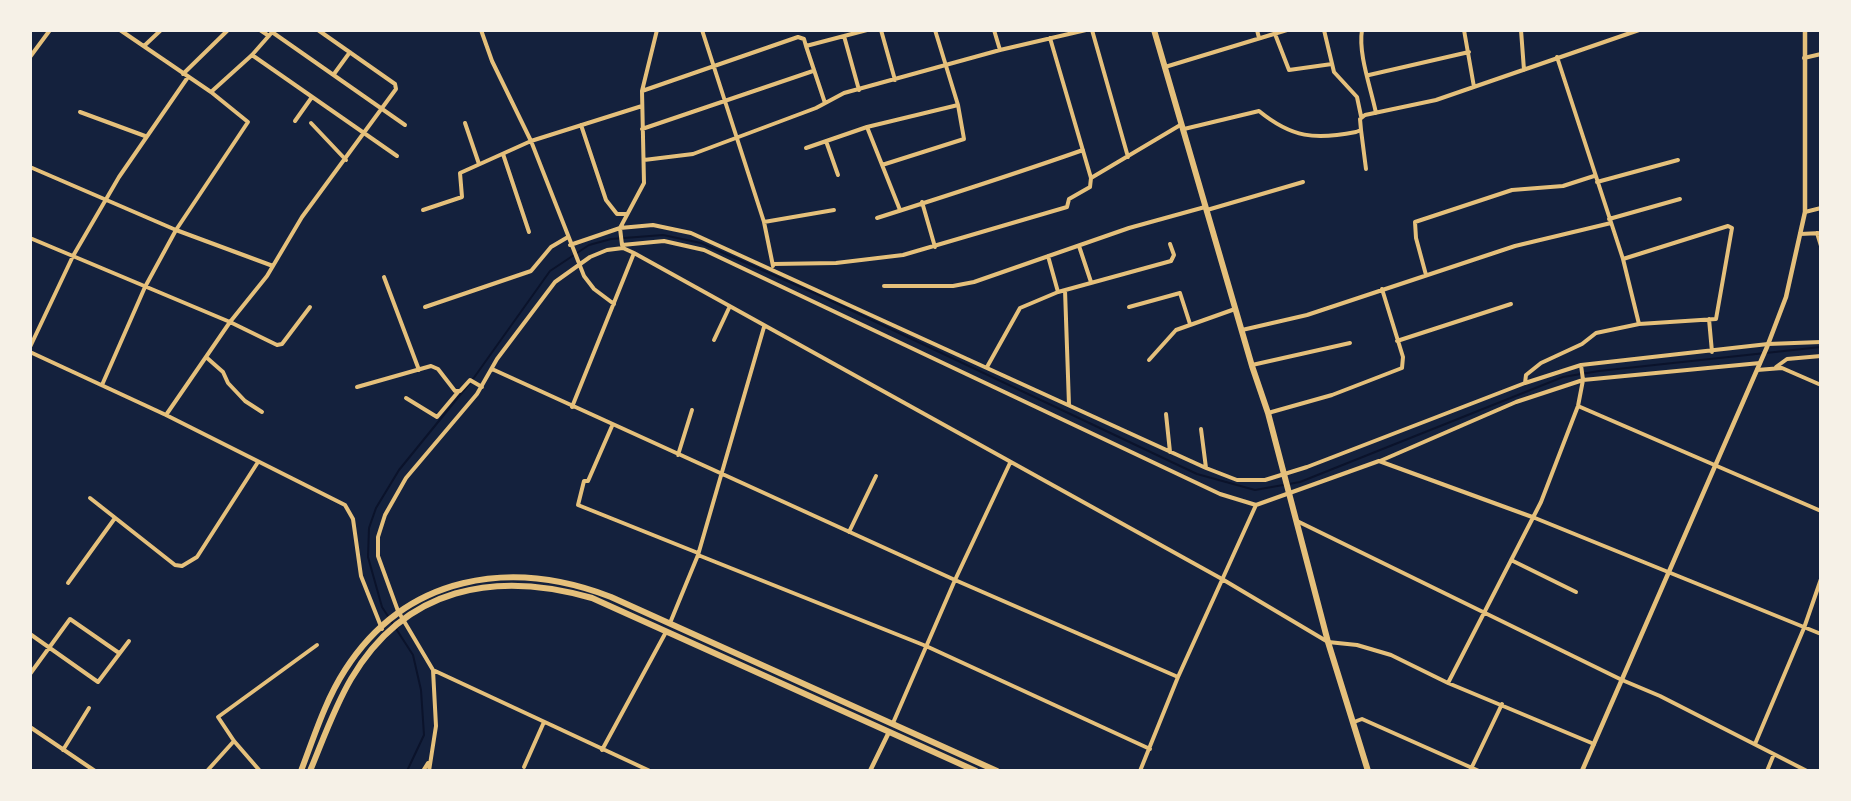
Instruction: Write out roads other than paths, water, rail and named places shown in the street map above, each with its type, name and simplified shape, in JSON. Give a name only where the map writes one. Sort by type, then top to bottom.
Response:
[{"type":"main road","points":[[1154,30],[1251,366],[1268,412],[1287,492],[1328,642],[1368,771]]},
{"type":"main road","points":[[301,771],[333,691],[353,659],[384,625],[418,599],[451,586],[486,578],[515,576],[552,579],[580,586],[670,623],[893,723],[987,769],[998,771]]},
{"type":"main road","points":[[310,771],[351,680],[392,628],[398,616],[458,593],[524,585],[592,598],[976,771]]},
{"type":"main road","points":[[725,658],[729,650]]},
{"type":"main road","points":[[889,732],[893,723]]},
{"type":"street","points":[[30,57],[50,30]]},
{"type":"street","points":[[102,385],[146,287],[176,230],[248,122],[211,92],[120,30]]},
{"type":"street","points":[[144,46],[161,30]]},
{"type":"street","points":[[30,347],[73,256],[145,136],[185,75],[228,30]]},
{"type":"street","points":[[260,30],[272,33],[405,125]]},
{"type":"street","points":[[166,415],[230,322],[273,266],[302,218],[346,160],[396,85],[318,30]]},
{"type":"street","points":[[481,30],[492,61],[531,141],[578,262],[594,289],[614,304]]},
{"type":"street","points":[[657,30],[642,91],[644,183],[620,229],[622,245],[729,308],[1222,579],[1328,642],[1357,645],[1391,655],[1448,683],[1594,744]]},
{"type":"street","points":[[702,30],[764,222],[774,269]]},
{"type":"street","points":[[806,46],[867,30]]},
{"type":"street","points":[[881,30],[895,80]]},
{"type":"street","points":[[882,165],[963,140],[965,132],[935,30]]},
{"type":"street","points":[[994,30],[1000,50]]},
{"type":"street","points":[[644,159],[693,154],[825,103],[835,96],[1000,50],[1086,30]]},
{"type":"street","points":[[1092,30],[1128,157]]},
{"type":"street","points":[[1257,30],[1259,38]]},
{"type":"street","points":[[1165,67],[1287,30]]},
{"type":"street","points":[[1324,30],[1337,76],[1357,97],[1366,169]]},
{"type":"street","points":[[1362,30],[1361,49],[1369,75],[1376,113]]},
{"type":"street","points":[[1464,30],[1474,87]]},
{"type":"street","points":[[1521,30],[1524,70]]},
{"type":"street","points":[[1361,116],[1436,100],[1627,32],[1639,30]]},
{"type":"street","points":[[1582,771],[1768,346],[1785,297],[1804,212],[1805,30]]},
{"type":"street","points":[[211,92],[252,55],[272,33]]},
{"type":"street","points":[[1275,34],[1289,70],[1332,64]]},
{"type":"street","points":[[844,36],[859,90]]},
{"type":"street","points":[[642,91],[798,37],[804,39],[825,103]]},
{"type":"street","points":[[773,264],[878,260],[935,247],[1063,210],[1070,199],[1090,187],[1091,178],[1050,38]]},
{"type":"street","points":[[1369,75],[1469,51]]},
{"type":"street","points":[[334,74],[350,52]]},
{"type":"street","points":[[1804,58],[1821,54]]},
{"type":"street","points":[[252,55],[397,156]]},
{"type":"street","points":[[1557,57],[1623,259],[1639,324]]},
{"type":"street","points":[[642,129],[813,71]]},
{"type":"street","points":[[295,121],[312,97]]},
{"type":"street","points":[[806,148],[867,127],[958,105]]},
{"type":"street","points":[[423,210],[462,197],[459,174],[479,164],[531,141],[642,106]]},
{"type":"street","points":[[1091,178],[1183,127],[1259,111],[1281,127],[1306,137],[1361,130]]},
{"type":"street","points":[[80,112],[145,136]]},
{"type":"street","points":[[311,123],[346,160]]},
{"type":"street","points":[[465,123],[479,164]]},
{"type":"street","points":[[581,125],[606,200],[617,214],[627,214]]},
{"type":"street","points":[[867,127],[900,210]]},
{"type":"street","points":[[826,141],[838,175]]},
{"type":"street","points":[[877,218],[994,179],[1030,170],[1083,150]]},
{"type":"street","points":[[503,154],[529,232]]},
{"type":"street","points":[[1597,182],[1678,160]]},
{"type":"street","points":[[30,167],[176,230],[273,266]]},
{"type":"street","points":[[1426,275],[1416,238],[1415,222],[1512,190],[1563,186],[1594,176]]},
{"type":"street","points":[[884,286],[960,285],[1079,246],[1303,182]]},
{"type":"street","points":[[1241,330],[1307,315],[1515,246],[1610,221],[1680,198]]},
{"type":"street","points":[[922,202],[935,247]]},
{"type":"street","points":[[1804,212],[1821,208]]},
{"type":"street","points":[[764,222],[834,210]]},
{"type":"street","points":[[570,245],[620,229],[653,225],[691,233],[1206,468],[1236,480],[1255,482],[1283,476],[1525,384],[1582,366],[1821,342]]},
{"type":"street","points":[[1525,384],[1526,375],[1541,363],[1582,344],[1596,333],[1639,324],[1709,320],[1717,317],[1730,226],[1678,239],[1623,259]]},
{"type":"street","points":[[1800,234],[1819,233],[1821,246]]},
{"type":"street","points":[[425,307],[531,271],[551,247],[568,237]]},
{"type":"street","points":[[30,238],[230,322],[280,346],[310,307]]},
{"type":"street","points":[[423,771],[428,762],[436,726],[433,670],[398,616],[381,570],[378,537],[384,515],[415,466],[481,387],[555,282],[578,262],[622,245],[664,241],[711,253],[1220,494],[1256,505],[1379,461],[1516,402],[1583,379],[1760,362]]},
{"type":"street","points":[[987,367],[1016,312],[1058,292],[1171,261],[1174,255],[1170,244]]},
{"type":"street","points":[[1079,246],[1091,282]]},
{"type":"street","points":[[572,407],[634,253]]},
{"type":"street","points":[[1048,256],[1058,292]]},
{"type":"street","points":[[384,277],[419,370]]},
{"type":"street","points":[[1065,290],[1069,405]]},
{"type":"street","points":[[1268,412],[1332,395],[1400,369],[1404,362],[1382,290]]},
{"type":"street","points":[[1129,307],[1180,293],[1190,324]]},
{"type":"street","points":[[1397,341],[1511,304]]},
{"type":"street","points":[[714,340],[729,308]]},
{"type":"street","points":[[1149,360],[1169,336],[1190,324],[1235,309]]},
{"type":"street","points":[[1709,320],[1712,352]]},
{"type":"street","points":[[670,623],[698,554],[719,474],[764,327]]},
{"type":"street","points":[[1251,366],[1350,343]]},
{"type":"street","points":[[30,352],[166,415],[348,507],[353,519],[361,576],[386,634]]},
{"type":"street","points":[[1757,370],[1775,367],[1787,359],[1821,356]]},
{"type":"street","points":[[206,357],[223,372],[228,383],[245,401],[262,412]]},
{"type":"street","points":[[1448,683],[1535,518],[1578,406],[1583,379],[1582,366]]},
{"type":"street","points":[[1775,367],[1821,385]]},
{"type":"street","points":[[357,387],[419,370],[435,368],[458,392]]},
{"type":"street","points":[[492,369],[678,456],[1178,678]]},
{"type":"street","points":[[406,398],[437,417],[458,392],[471,381],[481,387]]},
{"type":"street","points":[[1578,406],[1821,511]]},
{"type":"street","points":[[678,456],[692,410]]},
{"type":"street","points":[[1167,414],[1170,452]]},
{"type":"street","points":[[612,426],[588,481],[584,481],[580,490],[578,505],[926,646],[1150,749]]},
{"type":"street","points":[[1201,429],[1206,468]]},
{"type":"street","points":[[1379,461],[1535,518],[1821,634]]},
{"type":"street","points":[[90,498],[175,565],[188,565],[197,557],[258,462]]},
{"type":"street","points":[[893,723],[955,580],[1010,463]]},
{"type":"street","points":[[849,532],[876,476]]},
{"type":"street","points":[[1140,771],[1178,678],[1256,505]]},
{"type":"street","points":[[68,583],[115,518]]},
{"type":"street","points":[[1296,521],[1622,680],[1660,696],[1807,771]]},
{"type":"street","points":[[1511,561],[1576,592]]},
{"type":"street","points":[[1755,744],[1804,628],[1821,579]]},
{"type":"street","points":[[30,674],[70,619],[119,653]]},
{"type":"street","points":[[602,750],[666,632]]},
{"type":"street","points":[[30,634],[98,682],[129,641]]},
{"type":"street","points":[[260,771],[234,741],[218,717],[317,645]]},
{"type":"street","points":[[433,670],[650,771]]},
{"type":"street","points":[[1471,769],[1502,704]]},
{"type":"street","points":[[63,750],[89,708]]},
{"type":"street","points":[[1354,722],[1362,719],[1479,771]]},
{"type":"street","points":[[524,767],[544,722]]},
{"type":"street","points":[[30,728],[95,771]]},
{"type":"street","points":[[870,771],[889,732]]},
{"type":"street","points":[[207,771],[234,741]]},
{"type":"street","points":[[1767,771],[1773,754]]},
{"type":"street","points":[[428,762],[429,771]]},
{"type":"waterway","points":[[407,771],[424,735],[421,690],[413,655],[382,607],[368,557],[369,528],[376,508],[399,470],[473,379],[550,271],[589,245],[611,239],[663,235],[701,243],[821,296],[1197,474],[1255,490],[1300,482],[1563,377],[1599,371],[1821,347]]}]
